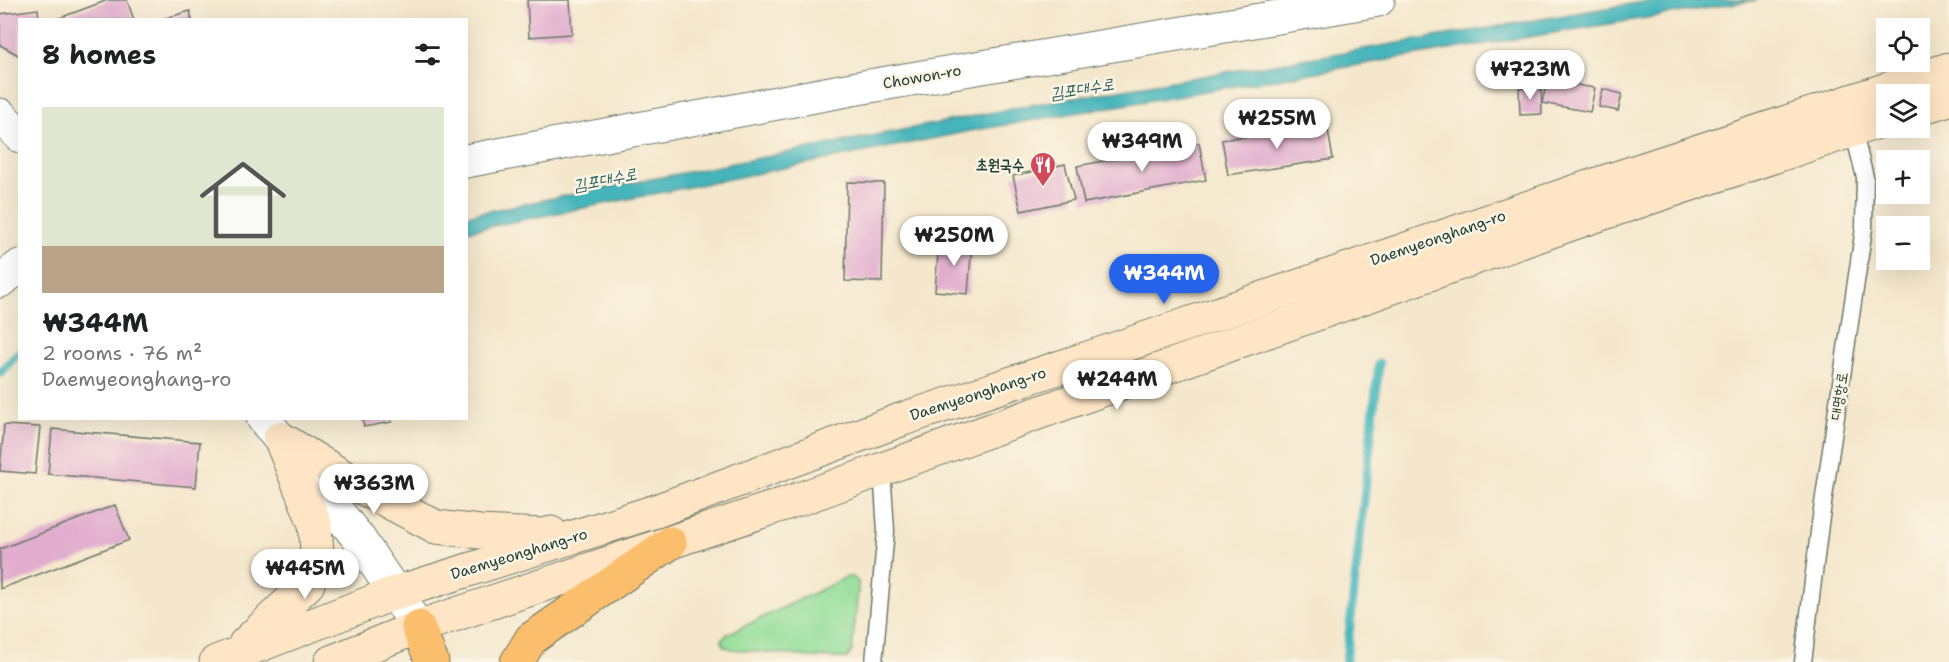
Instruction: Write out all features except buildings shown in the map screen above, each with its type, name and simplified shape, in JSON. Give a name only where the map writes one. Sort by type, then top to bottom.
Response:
[{"type":"highway","points":[[517,662],[531,639],[670,543]]},
{"type":"highway","points":[[418,627],[424,662]]},
{"type":"highway","points":[[418,627],[432,662]]},
{"type":"main road","name":"Daemyeonghang-ro","points":[[224,659],[395,592],[656,511],[903,419],[1576,191],[1949,69]]},
{"type":"main road","points":[[1930,105],[1949,99]]},
{"type":"main road","name":"Daemyeonghang-ro","points":[[331,662],[418,627],[882,469],[1574,223],[1876,123]]},
{"type":"main road","points":[[272,428],[357,485],[436,527],[542,535],[656,511]]},
{"type":"main road","points":[[224,659],[308,584],[317,552],[315,524],[272,428]]},
{"type":"street","name":"Chowon-ro","points":[[468,161],[852,89],[1365,1]]},
{"type":"street","points":[[0,115],[18,134]]},
{"type":"street","points":[[0,280],[18,267]]},
{"type":"street","points":[[272,428],[360,538],[418,627]]},
{"type":"lane","name":"대명항로","points":[[1803,662],[1820,524],[1864,228],[1864,177],[1853,130]]},
{"type":"lane","points":[[874,662],[886,531],[882,469]]},
{"type":"green space","points":[[847,577],[853,577],[858,582],[858,591],[852,651],[847,658],[811,657],[732,649],[723,646],[722,639],[728,634]]},
{"type":"water","points":[[1654,0],[1757,0],[976,130],[468,231],[468,215],[1030,105]]},
{"type":"waterway","name":"김포대수로","points":[[0,373],[18,353]]},
{"type":"waterway","points":[[1346,662],[1379,363]]},
{"type":"place","name":"초원국수","points":[[1043,188]]}]
